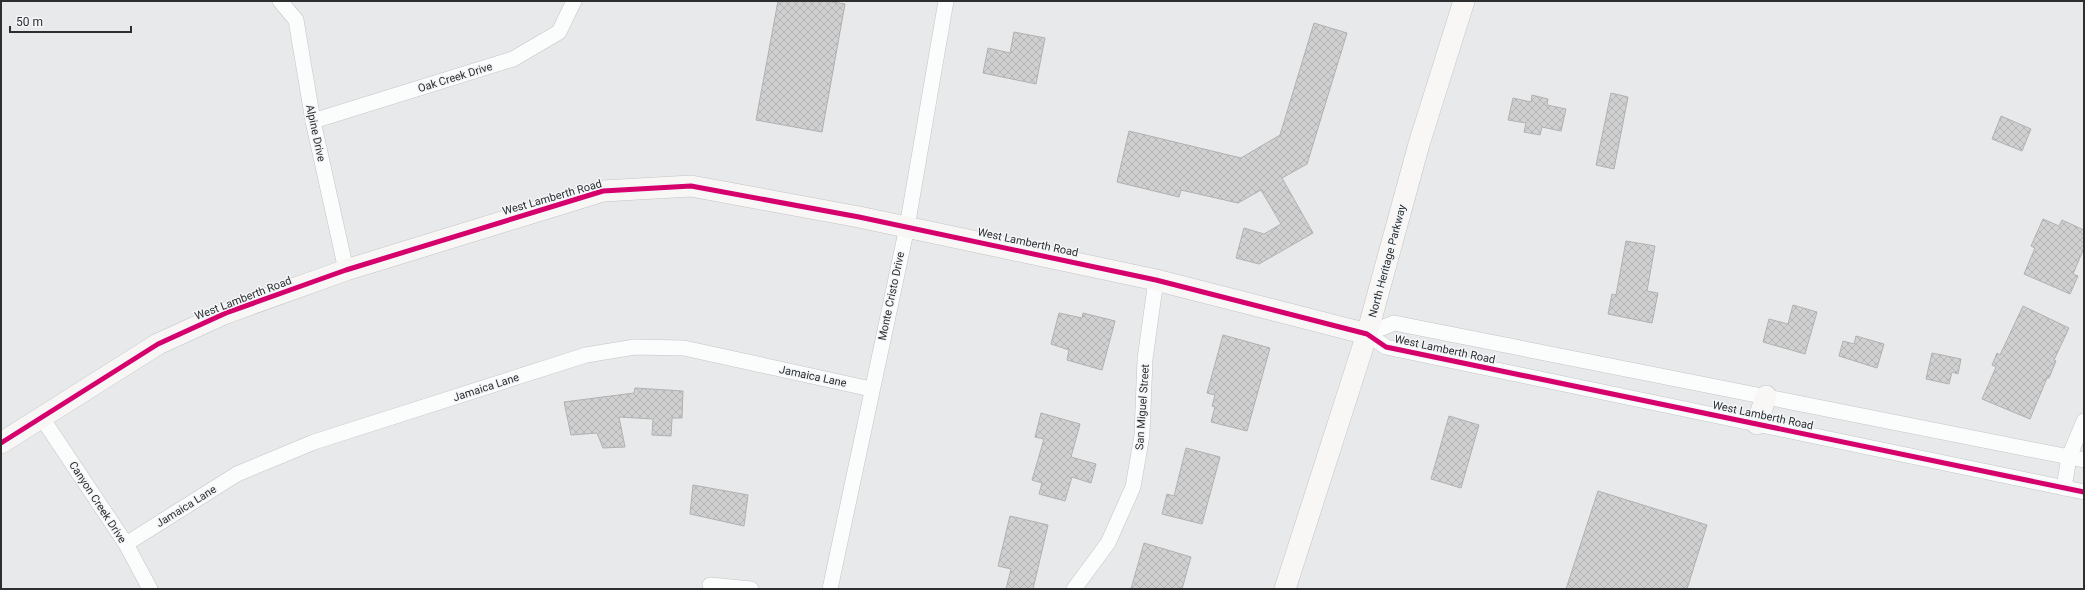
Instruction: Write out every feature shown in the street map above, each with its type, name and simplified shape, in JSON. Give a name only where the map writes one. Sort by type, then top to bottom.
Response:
[{"type":"street","name":"Alpine Drive","points":[[280,1],[296,20],[312,121],[346,270]]},
{"type":"street","name":"Oak Creek Drive","points":[[312,121],[513,59],[559,32],[574,1]]},
{"type":"street","name":"Monte Cristo Drive","points":[[830,589],[906,227],[946,1]]},
{"type":"street","name":"North Heritage Parkway","points":[[1285,589],[1367,334],[1419,144],[1464,1]]},
{"type":"street","name":"West Lamberth Road","points":[[1,444],[158,344],[226,313],[346,270],[603,191],[691,186],[906,227],[1156,280],[1367,334],[1386,346],[2084,492]]},
{"type":"street","name":"San Miguel Street","points":[[1074,589],[1108,543],[1133,487],[1142,435],[1145,359],[1156,280]]},
{"type":"street","name":"West Lamberth Road","points":[[1367,334],[1394,323],[2084,460]]},
{"type":"street","name":"Jamaica Lane","points":[[126,544],[237,474],[314,442],[586,355],[635,347],[684,348],[871,389]]},
{"type":"street","points":[[1757,424],[1766,396]]},
{"type":"street","name":"Canyon Creek Drive","points":[[42,418],[126,544],[150,589]]},
{"type":"street","points":[[2064,488],[2069,456],[2084,421]]},
{"type":"street","points":[[710,584],[751,589]]},
{"type":"building","points":[[778,1],[826,1],[845,4],[822,132],[756,120]]},
{"type":"building","points":[[1314,23],[1347,33],[1307,164],[1282,178],[1313,233],[1259,264],[1236,258],[1244,228],[1264,234],[1281,224],[1261,190],[1238,203],[1181,190],[1179,197],[1117,182],[1129,131],[1241,158],[1280,135]]},
{"type":"building","points":[[1014,32],[1045,38],[1036,84],[983,73],[988,48],[1010,53]]},
{"type":"building","points":[[1611,93],[1628,97],[1614,169],[1596,165]]},
{"type":"building","points":[[1532,95],[1548,99],[1547,105],[1566,109],[1561,131],[1542,127],[1540,135],[1524,132],[1526,123],[1508,120],[1513,98],[1531,102]]},
{"type":"building","points":[[2001,116],[2031,129],[2022,151],[1992,139]]},
{"type":"building","points":[[2043,219],[2059,226],[2062,220],[2084,230],[2084,248],[2073,274],[2078,276],[2070,294],[2024,274],[2035,248],[2031,246]]},
{"type":"building","points":[[1626,241],[1655,246],[1647,291],[1658,293],[1652,323],[1608,314],[1612,294],[1616,295]]},
{"type":"building","points":[[1793,305],[1817,312],[1805,354],[1763,342],[1769,319],[1788,324]]},
{"type":"building","points":[[2023,306],[2069,328],[2054,360],[2056,361],[2049,378],[2047,378],[2030,419],[1982,399],[1996,367],[1992,365],[1997,353],[2000,355]]},
{"type":"building","points":[[1059,313],[1082,318],[1083,313],[1115,321],[1102,370],[1067,360],[1069,350],[1051,344]]},
{"type":"building","points":[[1223,335],[1270,348],[1247,431],[1211,422],[1215,407],[1212,406],[1215,395],[1207,393]]},
{"type":"building","points":[[1856,336],[1884,344],[1877,368],[1839,356],[1843,341],[1854,344]]},
{"type":"building","points":[[1932,353],[1961,359],[1958,374],[1952,372],[1949,384],[1926,379]]},
{"type":"building","points":[[635,388],[683,391],[682,418],[672,418],[671,436],[652,435],[653,419],[619,417],[625,447],[603,448],[597,433],[571,435],[564,402],[634,393]]},
{"type":"building","points":[[1041,413],[1080,424],[1071,457],[1096,464],[1091,483],[1072,477],[1065,501],[1039,494],[1042,483],[1032,480],[1044,439],[1035,437]]},
{"type":"building","points":[[1449,416],[1479,425],[1461,488],[1431,479]]},
{"type":"building","points":[[1186,448],[1220,457],[1202,524],[1162,514],[1167,494],[1174,496]]},
{"type":"building","points":[[693,485],[748,495],[744,526],[690,514]]},
{"type":"building","points":[[1598,491],[1707,525],[1687,589],[1566,589]]},
{"type":"building","points":[[1010,516],[1048,525],[1033,589],[1006,589],[1011,569],[998,566]]},
{"type":"building","points":[[1144,543],[1191,557],[1182,589],[1131,589]]},
{"type":"cycle path","points":[[1,443],[158,344],[226,313],[346,270],[603,191],[691,186],[859,217],[1156,280],[1367,334],[1386,347],[2084,492]]}]
